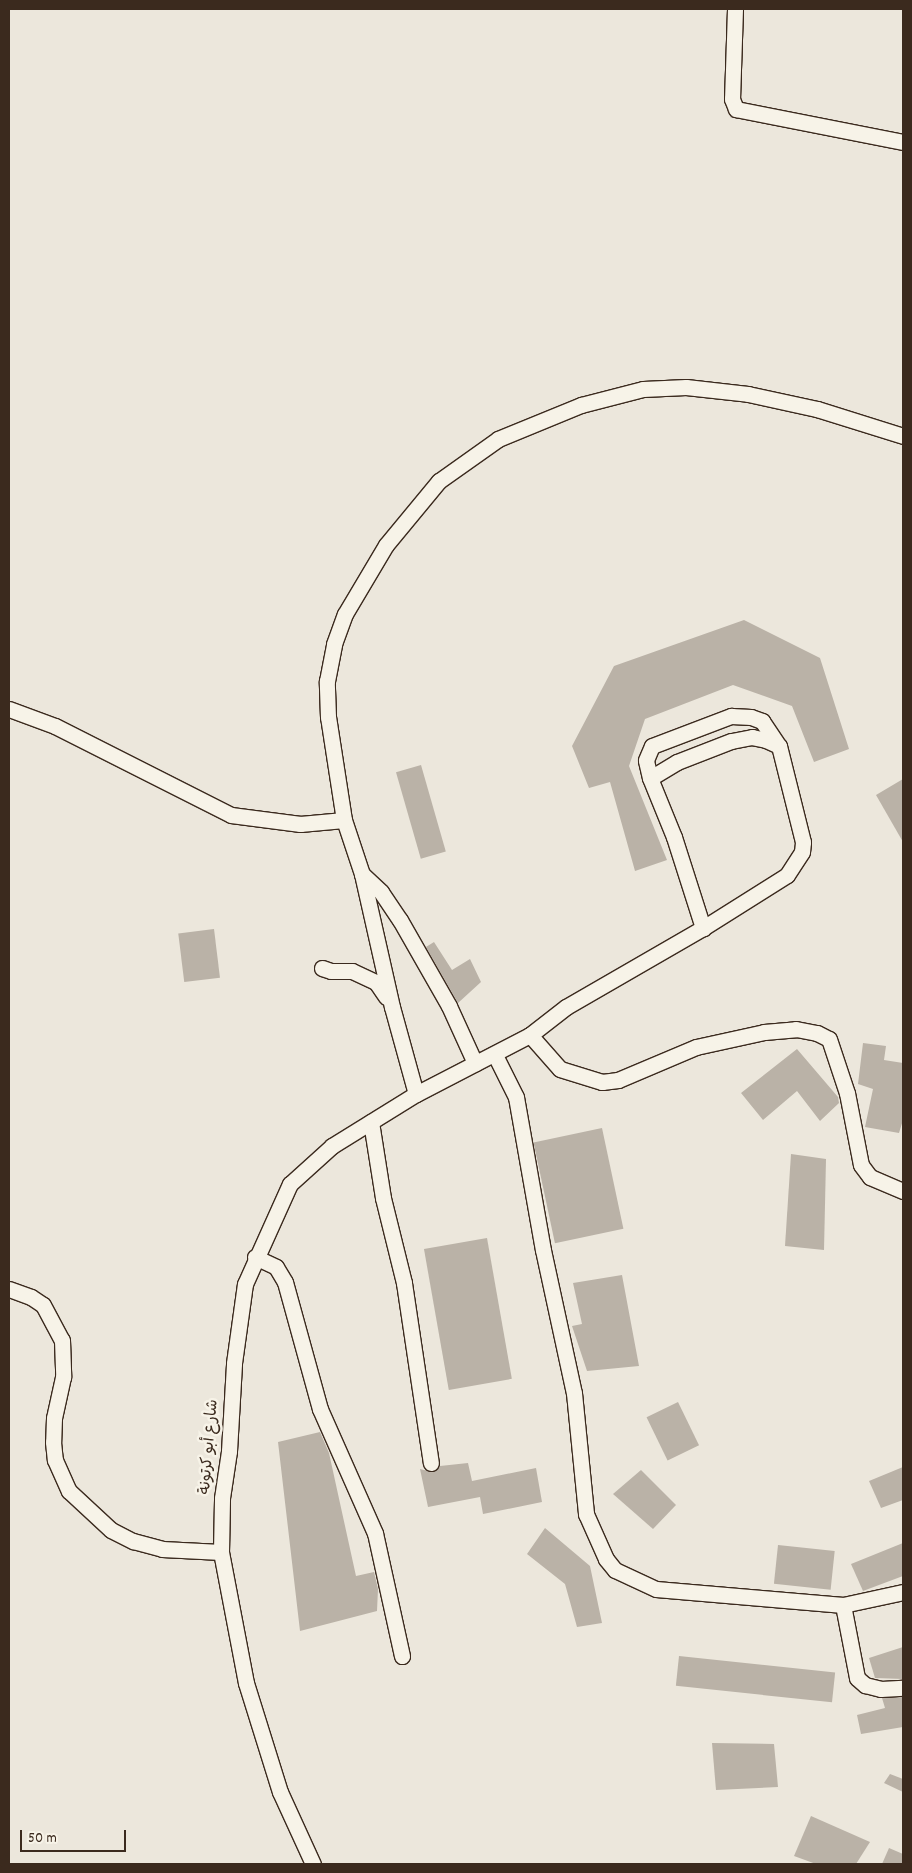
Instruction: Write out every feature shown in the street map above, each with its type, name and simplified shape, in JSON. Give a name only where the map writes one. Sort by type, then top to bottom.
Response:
[{"type":"street","points":[[735,9],[732,99],[736,109],[903,142]]},
{"type":"street","points":[[416,1094],[392,1007],[362,874],[344,820],[328,717],[327,681],[334,644],[344,614],[386,545],[439,481],[470,457],[498,439],[539,420],[581,405],[643,389],[662,388],[748,394],[817,408],[903,436]]},
{"type":"street","points":[[9,709],[55,726],[231,815],[300,824],[344,820]]},
{"type":"street","name":"شارع أبو كرتونة","points":[[313,1864],[280,1792],[246,1683],[221,1552],[222,1498],[229,1451],[234,1363],[245,1284],[255,1257],[290,1184],[332,1146],[416,1094],[475,1062],[495,1055],[530,1035],[566,1007],[704,928],[787,875],[802,852],[796,807],[779,746],[762,721],[750,717],[731,716],[652,746],[646,760],[650,778],[674,837],[704,928]]},
{"type":"street","points":[[650,778],[677,762],[742,738],[766,740],[779,746]]},
{"type":"street","points":[[362,874],[381,892],[400,920],[449,1006],[475,1062]]},
{"type":"street","points":[[322,968],[331,971],[352,970],[376,982],[392,1007]]},
{"type":"street","points":[[530,1035],[560,1069],[602,1082],[618,1080],[696,1047],[764,1032],[796,1029],[817,1033],[829,1039],[834,1048],[847,1093],[861,1166],[870,1177],[903,1191]]},
{"type":"street","points":[[495,1055],[516,1097],[543,1250],[574,1393],[586,1514],[606,1559],[615,1570],[656,1589],[843,1605],[903,1592]]},
{"type":"street","points":[[371,1122],[383,1198],[404,1283],[431,1463]]},
{"type":"street","points":[[255,1257],[276,1267],[285,1282],[320,1409],[375,1533],[402,1656]]},
{"type":"street","points":[[9,1289],[31,1297],[43,1306],[62,1340],[63,1376],[54,1418],[54,1442],[55,1460],[69,1491],[111,1530],[133,1540],[162,1549],[221,1552]]},
{"type":"street","points":[[843,1605],[857,1678],[865,1685],[881,1689],[903,1688]]},
{"type":"building","points":[[744,620],[820,658],[849,749],[814,762],[792,706],[733,685],[645,719],[629,766],[667,860],[635,871],[610,782],[589,788],[572,746],[614,666]]},
{"type":"building","points":[[421,765],[446,852],[421,859],[396,772]]},
{"type":"building","points":[[903,779],[903,842],[876,795]]},
{"type":"building","points":[[214,929],[220,978],[184,982],[178,933]]},
{"type":"building","points":[[434,942],[452,970],[470,959],[481,982],[458,1003],[426,947]]},
{"type":"building","points":[[863,1043],[886,1046],[884,1060],[903,1063],[903,1120],[899,1133],[865,1127],[873,1089],[858,1084]]},
{"type":"building","points":[[797,1049],[838,1097],[839,1103],[820,1121],[797,1091],[763,1120],[741,1093]]},
{"type":"building","points":[[602,1128],[623,1229],[555,1243],[534,1143]]},
{"type":"building","points":[[791,1154],[826,1159],[824,1250],[785,1246]]},
{"type":"building","points":[[487,1238],[512,1379],[449,1390],[424,1249]]},
{"type":"building","points":[[622,1275],[639,1366],[587,1371],[572,1326],[582,1324],[573,1283]]},
{"type":"building","points":[[678,1402],[699,1445],[668,1460],[647,1417]]},
{"type":"building","points":[[320,1432],[329,1453],[356,1576],[374,1572],[378,1589],[377,1611],[300,1631],[278,1442]]},
{"type":"building","points":[[468,1463],[472,1481],[536,1468],[542,1502],[483,1514],[480,1497],[428,1507],[420,1469],[432,1472],[440,1466]]},
{"type":"building","points":[[903,1467],[903,1500],[881,1508],[869,1481]]},
{"type":"building","points":[[641,1470],[676,1505],[653,1529],[613,1494]]},
{"type":"building","points":[[545,1528],[590,1566],[602,1623],[577,1627],[565,1584],[527,1554]]},
{"type":"building","points":[[903,1543],[903,1576],[863,1591],[851,1564]]},
{"type":"building","points":[[778,1545],[835,1551],[831,1590],[774,1584]]},
{"type":"building","points":[[903,1647],[903,1679],[875,1678],[869,1658]]},
{"type":"building","points":[[679,1656],[835,1672],[832,1702],[676,1686]]},
{"type":"building","points":[[903,1697],[903,1727],[861,1734],[857,1715],[885,1708],[882,1698]]},
{"type":"building","points":[[712,1743],[774,1744],[778,1787],[716,1790]]},
{"type":"building","points":[[890,1774],[903,1779],[903,1792],[884,1783]]},
{"type":"building","points":[[811,1816],[870,1842],[856,1864],[816,1864],[794,1856]]},
{"type":"building","points":[[889,1848],[903,1854],[903,1864],[882,1864]]}]
